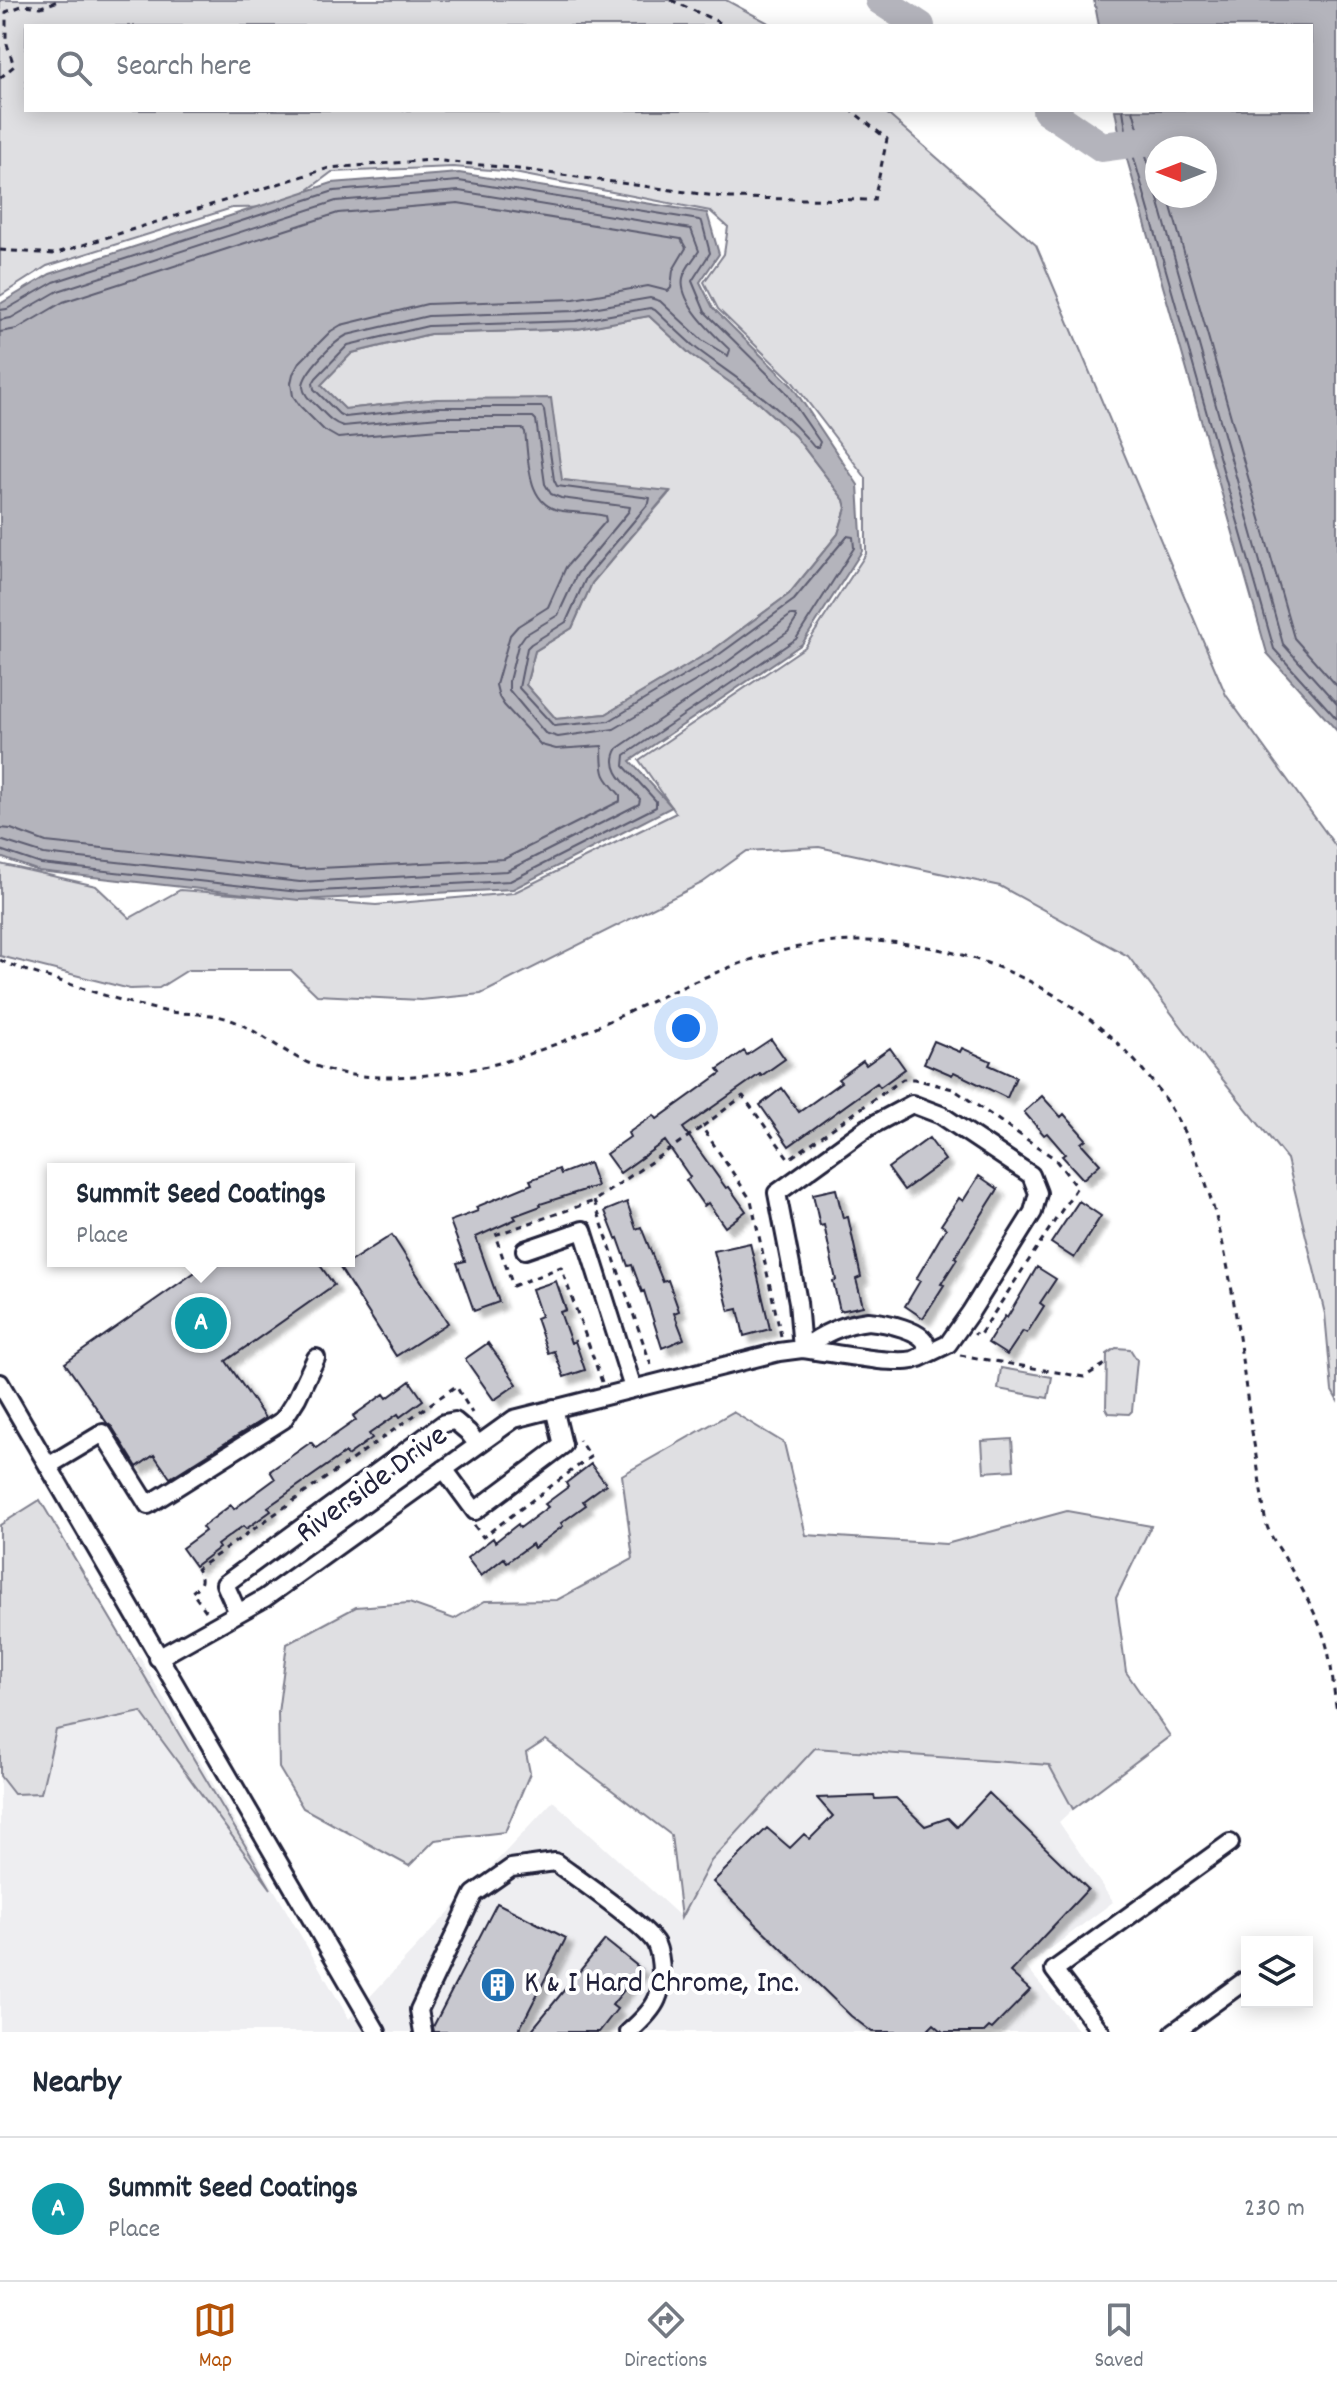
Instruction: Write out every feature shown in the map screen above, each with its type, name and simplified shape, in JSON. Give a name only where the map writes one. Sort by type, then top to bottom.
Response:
[{"type":"street","points":[[912,1104],[941,1115],[1031,1175],[1038,1193],[1033,1212],[948,1344],[919,1358],[900,1361],[802,1349],[798,1302],[777,1193],[867,1128],[912,1104]]},
{"type":"street","points":[[525,1250],[583,1230],[633,1388]]},
{"type":"street","points":[[802,1349],[841,1326],[868,1321],[904,1328],[921,1336],[927,1348],[919,1358]]},
{"type":"street","name":"Riverside Drive","points":[[158,1658],[265,1598],[514,1419],[779,1352],[802,1349]]},
{"type":"street","points":[[48,1466],[103,1433],[148,1505],[283,1420],[316,1358]]},
{"type":"street","points":[[0,1383],[377,2032]]},
{"type":"street","points":[[444,1469],[475,1511],[563,1445],[554,1408]]},
{"type":"street","points":[[238,1613],[225,1584],[444,1423],[455,1421],[478,1445]]},
{"type":"street","points":[[1101,2032],[1054,1970],[1230,1843]]},
{"type":"street","points":[[423,2032],[419,2010],[474,1894],[511,1868],[555,1862],[631,1919],[655,1942],[662,1964],[658,1999],[629,2032]]},
{"type":"street","points":[[1174,2032],[1241,1983]]},
{"type":"path","points":[[0,78],[14,66],[6,41],[6,12],[24,5],[41,7],[61,0]]},
{"type":"path","points":[[671,0],[723,24]]},
{"type":"path","points":[[0,250],[54,254],[329,168],[432,160],[730,198],[874,200],[887,139],[853,112]]},
{"type":"path","points":[[0,960],[128,1003],[168,1012],[228,1018],[303,1061],[327,1070],[365,1077]]},
{"type":"path","points":[[602,1382],[561,1267],[513,1286],[495,1235],[594,1201],[743,1096],[789,1159],[903,1079],[953,1089],[1054,1158],[1077,1187],[979,1336],[968,1330]]},
{"type":"path","points":[[702,1127],[751,1200],[781,1336]]},
{"type":"path","points":[[594,1201],[651,1365]]},
{"type":"path","points":[[943,1347],[948,1353],[1084,1377],[1107,1363]]},
{"type":"path","points":[[208,1613],[192,1592],[202,1582],[197,1569],[456,1386],[477,1419]]},
{"type":"path","points":[[1266,1525],[1305,1594],[1325,1640],[1337,1712]]},
{"type":"shaded area","points":[[0,0],[726,0],[770,24],[24,24],[24,112],[885,112],[1036,245],[1226,695],[1337,848],[1337,1400],[1332,1391],[1325,1314],[1287,1159],[1128,956],[1000,886],[819,847],[747,851],[702,883],[481,994],[421,1000],[317,995],[291,970],[188,970],[159,988],[130,989],[0,956],[0,864],[96,886],[130,918],[180,890],[376,905],[513,893],[676,813],[639,760],[805,647],[866,554],[866,478],[791,380],[718,309],[704,282],[724,254],[728,227],[710,211],[504,171],[453,167],[332,172],[285,207],[232,208],[47,266],[0,296]]},
{"type":"shaded area","points":[[649,316],[690,354],[759,403],[795,436],[844,500],[846,508],[838,534],[789,594],[713,650],[606,714],[556,719],[526,685],[535,651],[572,628],[592,583],[670,492],[562,480],[438,399],[345,409],[320,385],[352,353],[430,334],[577,329]]},
{"type":"shaded area","points":[[1116,1348],[1130,1349],[1137,1360],[1132,1411],[1129,1414],[1109,1413],[1106,1408],[1107,1354]]},
{"type":"shaded area","points":[[1001,1368],[1052,1377],[1048,1398],[998,1389]]},
{"type":"shaded area","points":[[733,1412],[784,1443],[806,1535],[946,1544],[1067,1511],[1151,1526],[1116,1598],[1126,1672],[1170,1736],[1073,1809],[1049,1765],[815,1748],[711,1861],[681,1918],[671,1835],[546,1740],[526,1753],[530,1773],[505,1832],[435,1840],[409,1866],[303,1808],[279,1768],[278,1713],[287,1644],[356,1607],[409,1603],[454,1619],[485,1601],[557,1600],[633,1559],[622,1475]]},
{"type":"shaded area","points":[[1012,1439],[1014,1470],[984,1472],[982,1441]]},
{"type":"shaded area","points":[[40,1500],[271,1889],[141,1712],[56,1730],[41,1793],[14,1794],[0,1776],[0,1525]]},
{"type":"shaded area","points":[[139,1656],[349,2019],[553,1801],[681,1917],[711,1862],[815,1748],[1049,1765],[1073,1809],[1059,1822],[1113,1902],[1026,1967],[1080,2032],[0,2032],[0,1766]]},
{"type":"water","points":[[1094,0],[1337,0],[1337,731],[1267,653],[1115,112],[1313,112],[1313,24],[1099,24]]},
{"type":"water","points":[[459,173],[707,213],[719,254],[700,282],[713,308],[792,386],[858,485],[862,551],[802,644],[630,761],[672,807],[513,889],[299,900],[39,871],[0,857],[0,304],[50,274],[332,183]],"holes":[[[649,316],[690,354],[759,403],[795,436],[844,500],[846,508],[838,534],[789,594],[713,650],[606,714],[556,719],[526,685],[535,651],[572,628],[592,583],[670,491],[562,480],[551,398],[438,399],[345,409],[321,385],[352,353],[430,334],[578,329]]]},
{"type":"building","points":[[771,1039],[785,1059],[683,1128],[746,1211],[725,1227],[708,1203],[704,1206],[686,1180],[690,1177],[665,1141],[620,1173],[606,1154],[630,1137],[628,1133],[654,1115],[657,1119],[721,1073],[718,1069],[744,1051],[747,1055]]},
{"type":"building","points":[[934,1041],[960,1052],[962,1048],[1016,1077],[1007,1098],[954,1072],[952,1075],[924,1063]]},
{"type":"building","points":[[890,1048],[905,1069],[880,1087],[877,1083],[789,1146],[760,1105],[782,1088],[799,1112],[841,1082],[838,1079],[863,1061],[866,1065]]},
{"type":"building","points":[[1042,1096],[1061,1117],[1064,1114],[1086,1139],[1081,1143],[1100,1164],[1083,1179],[1047,1133],[1044,1135],[1024,1112]]},
{"type":"building","points":[[929,1138],[945,1160],[904,1190],[888,1168]]},
{"type":"building","points":[[589,1163],[597,1186],[540,1204],[476,1237],[499,1302],[474,1311],[457,1263],[465,1261],[450,1221],[478,1211],[476,1207],[532,1184],[530,1180],[559,1169],[561,1174]]},
{"type":"building","points":[[979,1176],[998,1189],[955,1257],[957,1259],[941,1284],[944,1285],[923,1318],[905,1306],[920,1281],[916,1279],[946,1228],[941,1225],[959,1198],[963,1201]]},
{"type":"building","points":[[836,1189],[843,1218],[848,1217],[861,1277],[856,1279],[863,1306],[840,1311],[824,1225],[820,1226],[813,1194]]},
{"type":"building","points":[[1079,1201],[1101,1216],[1074,1258],[1051,1243]]},
{"type":"building","points":[[627,1202],[636,1229],[641,1227],[663,1282],[668,1280],[679,1311],[674,1313],[684,1339],[662,1348],[644,1291],[632,1265],[628,1266],[605,1211]]},
{"type":"building","points":[[392,1235],[448,1323],[396,1356],[340,1268],[355,1267],[355,1258]]},
{"type":"building","points":[[750,1243],[770,1329],[744,1336],[738,1309],[729,1311],[714,1251]]},
{"type":"building","points":[[202,1267],[321,1267],[334,1285],[226,1361],[265,1418],[170,1478],[154,1455],[137,1467],[65,1363]]},
{"type":"building","points":[[1037,1267],[1056,1279],[1040,1303],[1044,1306],[1027,1333],[1023,1331],[1007,1355],[988,1343],[1005,1316],[1007,1318]]},
{"type":"building","points":[[556,1281],[566,1310],[560,1312],[585,1370],[564,1377],[554,1351],[548,1353],[536,1318],[541,1316],[532,1289]]},
{"type":"building","points":[[488,1343],[517,1384],[494,1400],[465,1359]]},
{"type":"building","points":[[410,1381],[423,1400],[369,1434],[372,1438],[347,1456],[345,1453],[268,1507],[271,1511],[246,1529],[243,1526],[195,1566],[182,1548],[205,1531],[202,1527],[231,1505],[234,1509],[275,1479],[270,1471],[311,1442],[316,1448],[356,1420],[353,1416],[384,1394],[387,1398]]},
{"type":"building","points":[[591,1464],[606,1484],[583,1501],[586,1505],[534,1548],[532,1544],[507,1562],[504,1558],[481,1576],[467,1558],[493,1538],[495,1542],[518,1524],[520,1528],[548,1507],[545,1504],[568,1487],[566,1483]]},
{"type":"building","points":[[989,1793],[1088,1889],[1010,1972],[1030,1990],[992,2029],[989,2027],[984,2032],[943,2032],[934,2024],[926,2032],[872,2032],[851,2016],[713,1882],[767,1828],[790,1848],[804,1834],[810,1839],[833,1816],[817,1798],[896,1798],[925,1826],[948,1818],[957,1827]]},
{"type":"building","name":"K & I Hard Chrome, Inc.","points":[[497,1903],[566,1938],[518,2032],[434,2032],[433,2027]]},
{"type":"building","name":"K & I Hard Chrome, Inc.","points":[[605,1940],[641,1969],[612,2005],[617,2009],[599,2032],[530,2032]]},
{"type":"waterway","points":[[880,0],[917,24]]},
{"type":"waterway","points":[[1050,112],[1102,147],[1145,141]]},
{"type":"place","name":"Summit Seed Coatings","points":[[201,1323]]},
{"type":"place","name":"K & I Hard Chrome, Inc.","points":[[498,1985]]}]
